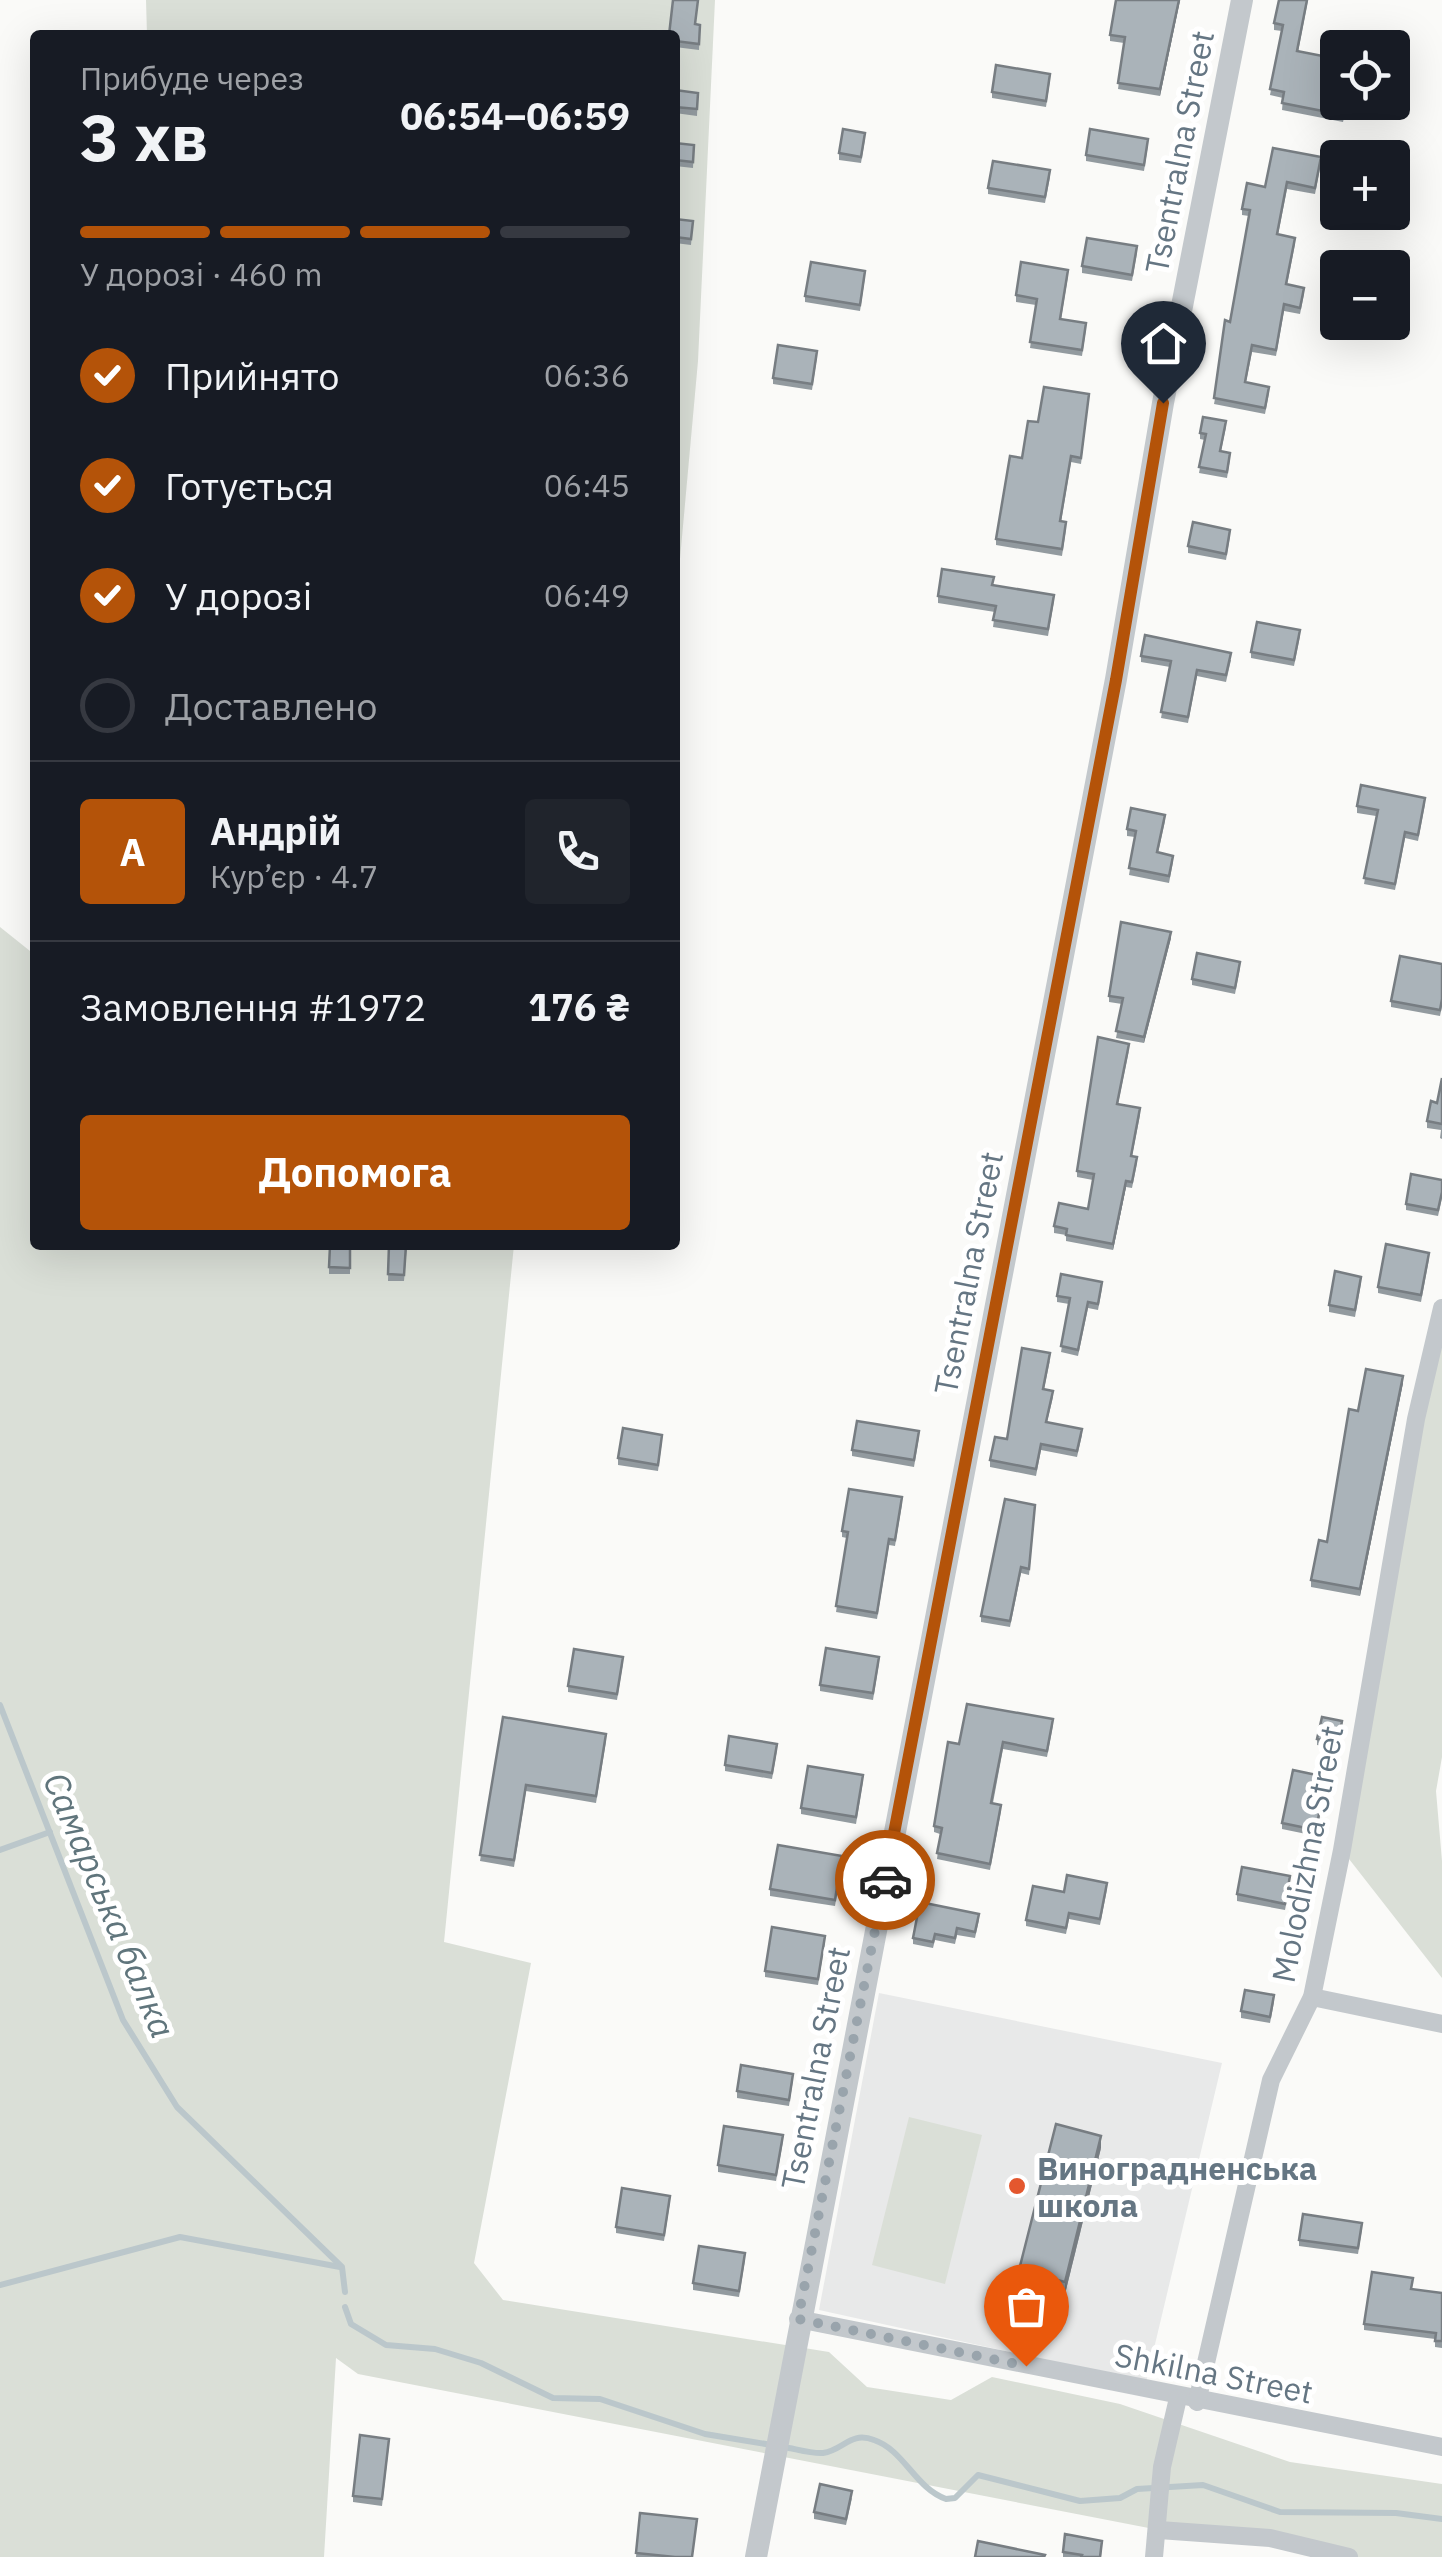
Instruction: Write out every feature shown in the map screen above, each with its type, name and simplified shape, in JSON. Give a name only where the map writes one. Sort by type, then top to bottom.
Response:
[{"type":"street","name":"Tsentralna Street","points":[[756,2557],[798,2319],[1116,680],[1163,403],[1242,0]]},
{"type":"street","name":"Molodizhna Street","points":[[1197,2402],[1271,2080],[1312,1997],[1342,1850],[1416,1419],[1442,1308]]},
{"type":"street","points":[[1312,1997],[1442,2024]]},
{"type":"street","name":"Shkilna Street","points":[[798,2319],[1197,2402],[1442,2447]]},
{"type":"street","points":[[1154,2557],[1160,2526],[1162,2467],[1178,2398]]},
{"type":"street","points":[[1160,2526],[1270,2538],[1349,2557]]},
{"type":"shaded area","points":[[146,0],[715,0],[698,361],[680,559],[680,30],[147,30]]},
{"type":"shaded area","points":[[0,927],[30,951],[30,1250],[513,1250],[444,1942],[531,1963],[474,2263],[503,2300],[829,2352],[867,2387],[951,2400],[992,2377],[1120,2404],[1290,2462],[1442,2484],[1442,2557],[1349,2557],[1159,2530],[358,2374],[336,2358],[324,2557],[0,2557]]},
{"type":"shaded area","points":[[1442,1308],[1442,1757],[1436,1791],[1442,1861],[1442,1978],[1342,1850]]},
{"type":"shaded area","name":"Виноградненська школа","points":[[879,1993],[1222,2063],[1146,2382],[819,2310]]},
{"type":"shaded area","points":[[909,2117],[982,2135],[945,2284],[872,2265]]},
{"type":"building","points":[[673,0],[698,0],[695,24],[700,25],[699,44],[680,42],[680,30],[670,30]]},
{"type":"building","points":[[1116,0],[1179,0],[1160,89],[1118,83],[1125,37],[1110,35]]},
{"type":"building","points":[[1279,0],[1307,0],[1297,51],[1320,55],[1320,110],[1282,103],[1284,92],[1270,89],[1283,25],[1274,23]]},
{"type":"building","points":[[996,65],[1050,74],[1046,101],[992,92]]},
{"type":"building","points":[[680,91],[698,93],[697,109],[680,107]]},
{"type":"building","points":[[843,129],[865,133],[861,157],[839,153]]},
{"type":"building","points":[[1090,129],[1148,139],[1144,165],[1086,155]]},
{"type":"building","points":[[680,144],[694,145],[693,162],[680,161]]},
{"type":"building","points":[[1273,148],[1320,157],[1315,188],[1287,182],[1277,234],[1295,238],[1286,284],[1304,288],[1300,308],[1284,304],[1276,350],[1252,345],[1245,382],[1269,387],[1265,408],[1214,398],[1225,320],[1230,322],[1250,210],[1242,209],[1247,183],[1265,187]]},
{"type":"building","points":[[993,161],[1050,170],[1045,197],[988,188]]},
{"type":"building","points":[[680,220],[693,221],[691,239],[680,238]]},
{"type":"building","points":[[1087,238],[1137,246],[1132,275],[1082,266]]},
{"type":"building","points":[[811,262],[865,271],[860,305],[805,296]]},
{"type":"building","points":[[1021,262],[1068,270],[1060,319],[1086,323],[1082,350],[1030,342],[1037,299],[1016,295]]},
{"type":"building","points":[[778,345],[817,351],[812,384],[773,378]]},
{"type":"building","points":[[1044,387],[1089,394],[1081,458],[1071,456],[1060,521],[1066,522],[1062,549],[996,539],[1010,456],[1022,458],[1028,421],[1038,422]]},
{"type":"building","points":[[1203,417],[1226,421],[1220,451],[1230,453],[1227,472],[1199,467],[1206,434],[1200,433]]},
{"type":"building","points":[[1193,522],[1230,530],[1226,554],[1188,546]]},
{"type":"building","points":[[942,569],[994,577],[992,585],[1054,595],[1048,629],[993,620],[996,606],[938,596]]},
{"type":"building","points":[[1257,622],[1300,630],[1294,660],[1251,652]]},
{"type":"building","points":[[1145,635],[1231,653],[1226,675],[1197,670],[1188,717],[1161,712],[1171,661],[1141,656]]},
{"type":"building","points":[[1361,785],[1425,798],[1418,835],[1405,832],[1395,884],[1364,878],[1378,810],[1357,806]]},
{"type":"building","points":[[1131,808],[1165,815],[1157,852],[1173,856],[1169,876],[1129,868],[1136,831],[1127,829]]},
{"type":"building","points":[[1121,922],[1171,932],[1144,1037],[1116,1031],[1123,998],[1109,996]]},
{"type":"building","points":[[1197,953],[1240,962],[1235,988],[1192,979]]},
{"type":"building","points":[[1400,956],[1442,964],[1440,1010],[1391,1001]]},
{"type":"building","points":[[1098,1037],[1129,1044],[1117,1104],[1140,1108],[1131,1156],[1137,1157],[1132,1182],[1126,1181],[1113,1244],[1066,1235],[1067,1229],[1054,1226],[1059,1203],[1088,1209],[1094,1174],[1077,1171]]},
{"type":"building","points":[[1442,1078],[1442,1124],[1427,1121],[1431,1101],[1437,1103]]},
{"type":"building","points":[[1411,1174],[1442,1180],[1438,1210],[1406,1204]]},
{"type":"building","points":[[1386,1244],[1429,1253],[1421,1295],[1378,1287]]},
{"type":"building","points":[[330,1250],[350,1250],[350,1268],[329,1267]]},
{"type":"building","points":[[389,1250],[406,1250],[404,1275],[388,1274]]},
{"type":"building","points":[[1335,1271],[1361,1277],[1355,1310],[1329,1305]]},
{"type":"building","points":[[1061,1274],[1102,1282],[1098,1304],[1088,1302],[1078,1350],[1061,1346],[1070,1298],[1057,1296]]},
{"type":"building","points":[[1022,1348],[1050,1353],[1043,1389],[1053,1391],[1046,1422],[1082,1429],[1077,1451],[1041,1444],[1036,1469],[990,1460],[995,1437],[1007,1439]]},
{"type":"building","points":[[1366,1369],[1403,1376],[1360,1589],[1311,1580],[1319,1540],[1327,1542],[1349,1409],[1358,1411]]},
{"type":"building","points":[[857,1421],[919,1431],[914,1460],[852,1450]]},
{"type":"building","points":[[623,1428],[662,1435],[658,1465],[618,1458]]},
{"type":"building","points":[[849,1489],[902,1497],[895,1540],[889,1539],[877,1613],[836,1606],[848,1532],[842,1531]]},
{"type":"building","points":[[1005,1499],[1035,1505],[1029,1569],[1021,1567],[1010,1621],[981,1616]]},
{"type":"building","points":[[826,1648],[879,1657],[873,1693],[820,1685]]},
{"type":"building","points":[[574,1649],[623,1657],[617,1694],[568,1686]]},
{"type":"building","points":[[967,1704],[1053,1719],[1047,1751],[1003,1742],[991,1803],[1001,1805],[990,1864],[937,1853],[942,1828],[934,1826],[948,1742],[959,1744]]},
{"type":"building","points":[[503,1717],[606,1734],[596,1796],[526,1785],[514,1860],[480,1855]]},
{"type":"building","points":[[1322,1717],[1342,1721],[1338,1743],[1317,1739]]},
{"type":"building","points":[[729,1736],[777,1744],[772,1773],[725,1765]]},
{"type":"building","points":[[808,1766],[863,1775],[856,1817],[801,1808]]},
{"type":"building","points":[[1293,1770],[1326,1777],[1316,1830],[1282,1823]]},
{"type":"building","points":[[778,1845],[842,1856],[835,1900],[770,1889]]},
{"type":"building","points":[[1242,1867],[1290,1876],[1285,1904],[1237,1894]]},
{"type":"building","points":[[1067,1875],[1107,1883],[1100,1919],[1069,1913],[1066,1928],[1026,1920],[1033,1886],[1064,1892]]},
{"type":"building","points":[[920,1902],[979,1914],[975,1932],[957,1928],[955,1938],[935,1934],[933,1942],[913,1938]]},
{"type":"building","points":[[772,1927],[825,1936],[818,1979],[765,1971]]},
{"type":"building","points":[[1245,1990],[1274,1995],[1270,2017],[1241,2011]]},
{"type":"building","points":[[741,2065],[793,2074],[789,2100],[737,2091]]},
{"type":"building","points":[[1056,2124],[1101,2136],[1065,2282],[1019,2270]]},
{"type":"building","points":[[724,2126],[783,2135],[776,2175],[718,2165]]},
{"type":"building","points":[[622,2188],[670,2196],[664,2235],[616,2227]]},
{"type":"building","points":[[1303,2214],[1362,2223],[1358,2248],[1299,2240]]},
{"type":"building","points":[[699,2246],[745,2253],[739,2291],[693,2283]]},
{"type":"building","points":[[1372,2272],[1413,2278],[1411,2289],[1442,2293],[1442,2341],[1435,2341],[1436,2333],[1364,2324]]},
{"type":"building","points":[[360,2435],[389,2439],[382,2499],[353,2496]]},
{"type":"building","points":[[820,2484],[852,2491],[846,2519],[814,2512]]},
{"type":"building","points":[[640,2513],[697,2519],[692,2557],[636,2553]]},
{"type":"building","points":[[1065,2534],[1102,2541],[1100,2557],[1063,2552]]},
{"type":"building","points":[[978,2541],[1045,2555],[975,2557]]},
{"type":"waterway","name":"Самарська балка","points":[[0,1705],[123,2020],[177,2107],[342,2267],[345,2292]]},
{"type":"waterway","points":[[0,1850],[50,1832]]},
{"type":"waterway","points":[[0,2285],[180,2237],[340,2267]]},
{"type":"waterway","name":"Самарська балка","points":[[345,2307],[351,2324],[386,2345],[435,2349],[481,2363],[553,2398],[600,2399],[705,2434],[772,2445]]},
{"type":"waterway","name":"Самарська балка","points":[[784,2447],[823,2453],[853,2439],[874,2440],[894,2452],[926,2487],[946,2499],[955,2498],[978,2475],[1080,2501],[1120,2498],[1137,2489],[1203,2485],[1280,2512],[1396,2513],[1442,2519]]},
{"type":"way so far","points":[[885,1880],[798,2319],[1026,2366]]},
{"type":"place","name":"Виноградненська школа","points":[[1017,2186]]},
{"type":"route","points":[[885,1880],[1116,680],[1163,403]]}]
